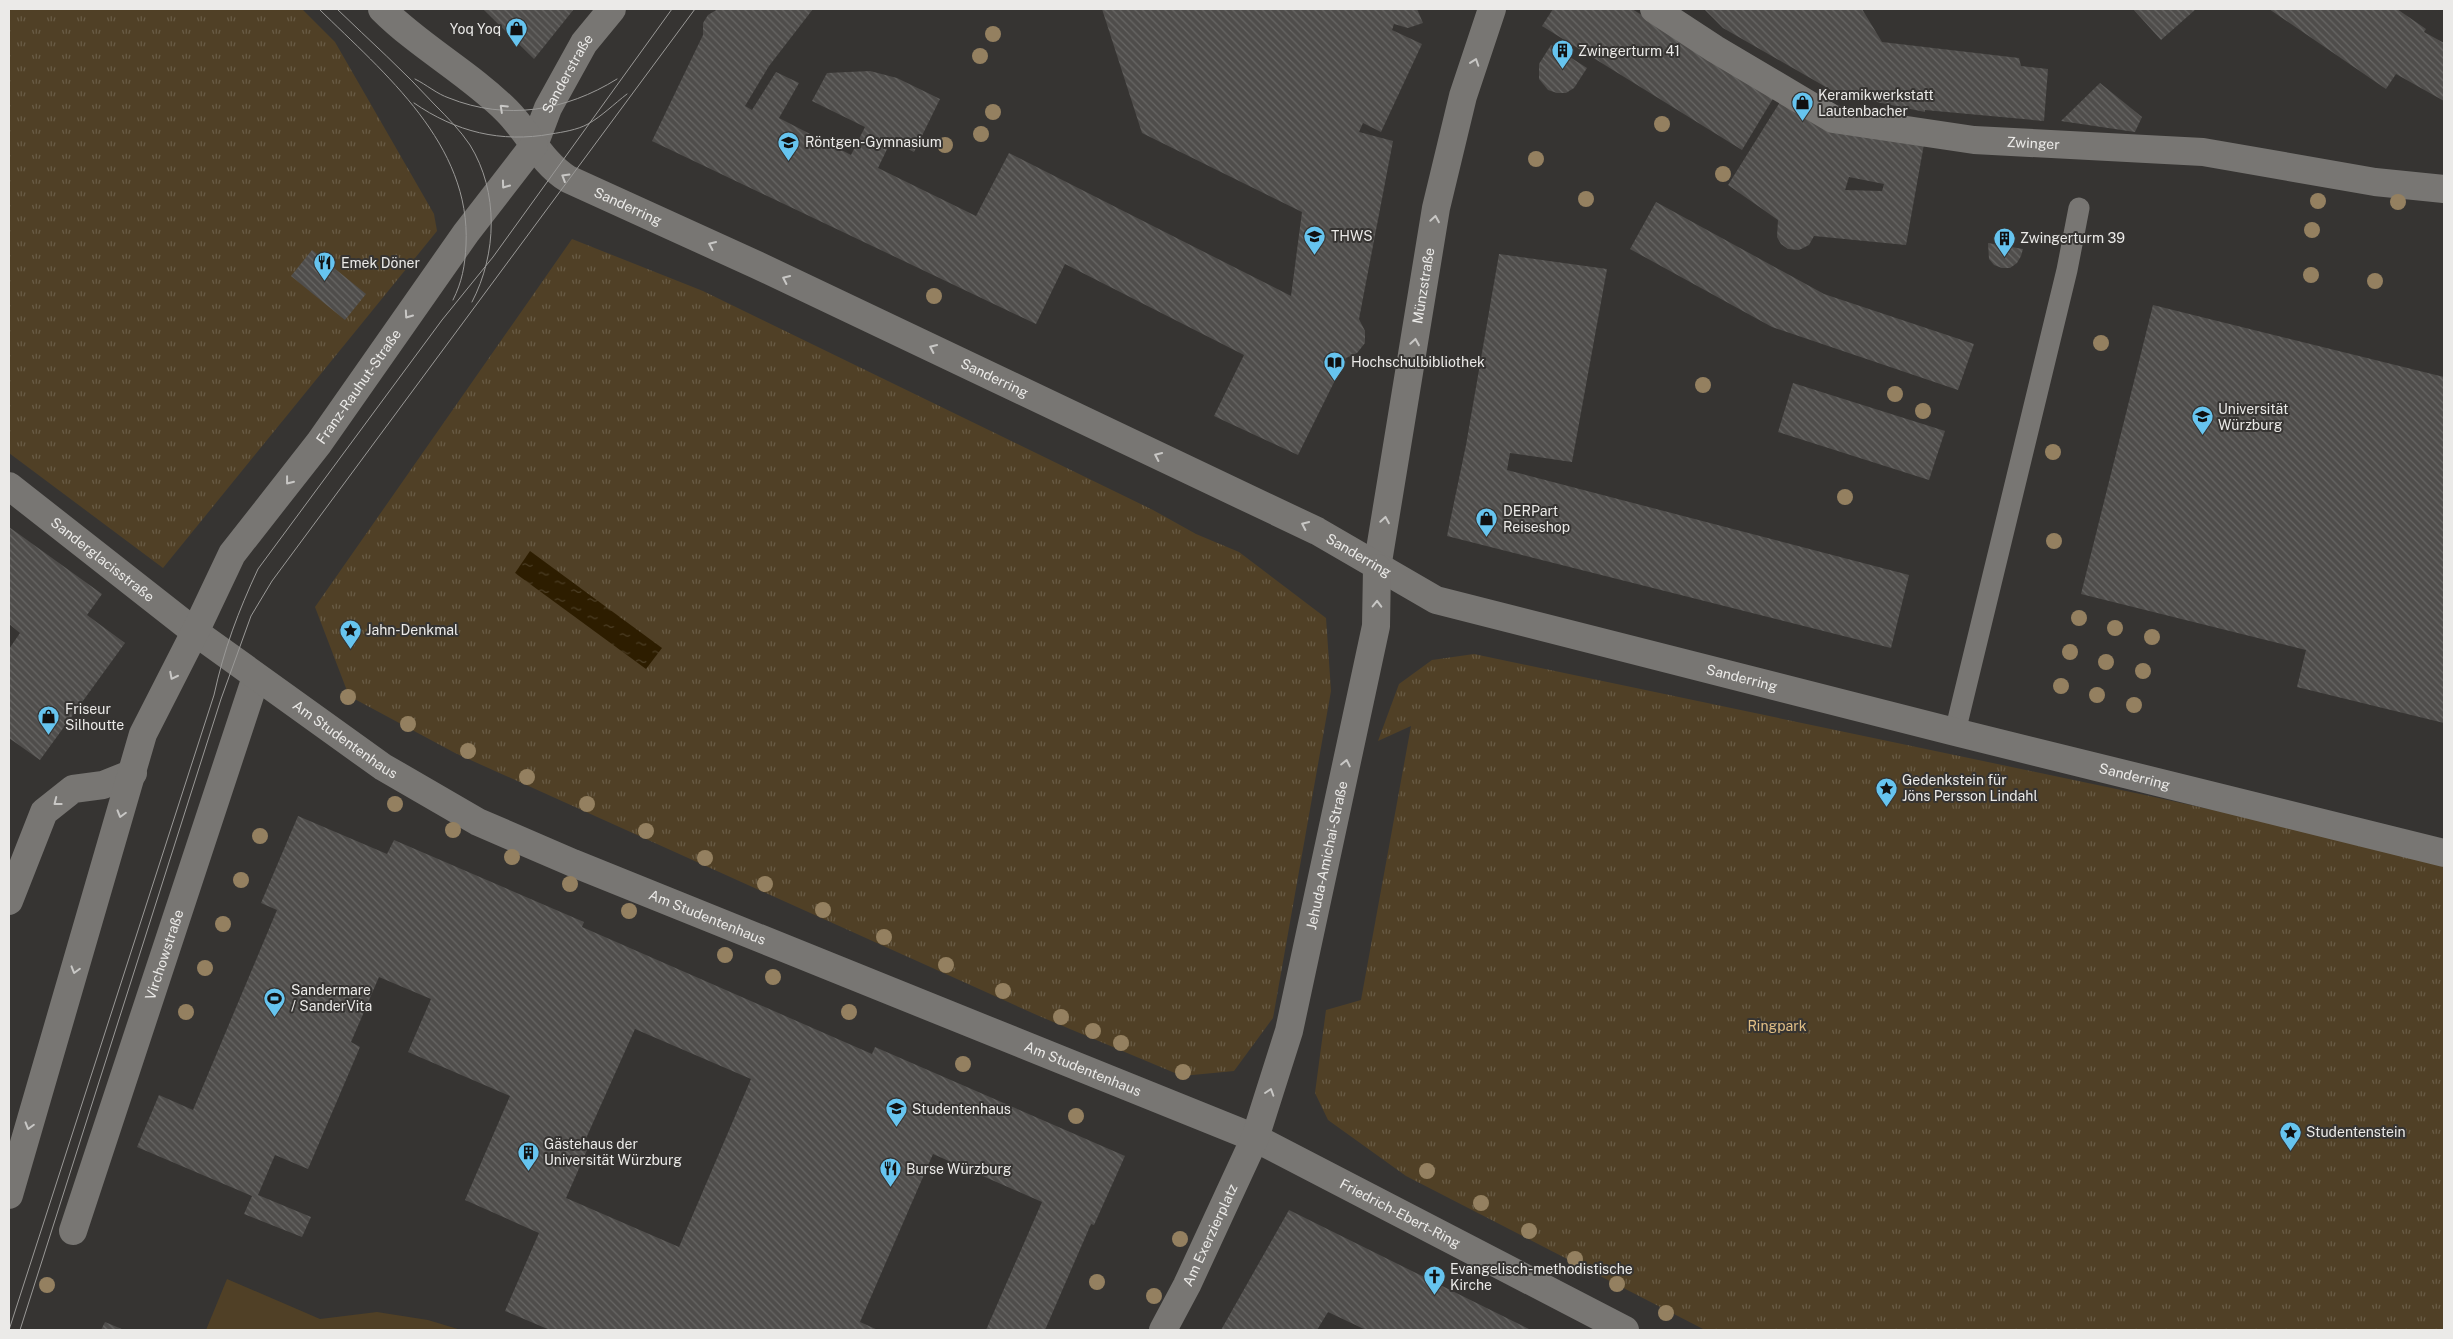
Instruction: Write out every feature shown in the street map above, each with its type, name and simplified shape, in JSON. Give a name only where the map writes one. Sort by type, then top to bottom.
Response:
[{"type":"street","name":"Sanderring","points":[[382,9],[474,82],[508,112],[554,170],[568,179],[757,265],[1318,531],[1377,568],[1436,600],[1954,732],[2444,853]]},
{"type":"street","name":"Sanderstraße","points":[[534,145],[548,108],[584,43],[612,9]]},
{"type":"street","name":"Münzstraße","points":[[1377,568],[1436,208],[1463,96],[1492,9]]},
{"type":"street","name":"Zwinger","points":[[1654,9],[1715,49],[1834,119],[1974,140],[2204,152],[2375,182],[2444,189]]},
{"type":"street","name":"Franz-Rauhut-Straße","points":[[196,632],[232,554],[319,443],[466,233],[534,145]]},
{"type":"street","name":"Sanderglacisstraße","points":[[9,486],[196,632]]},
{"type":"street","name":"Jehuda-Amichai-Straße","points":[[1255,1138],[1289,1031],[1376,626],[1377,568]]},
{"type":"street","name":"Am Studentenhaus","points":[[196,632],[383,767],[478,822],[573,864],[1255,1138]]},
{"type":"street","points":[[10,1183],[143,734],[196,632]]},
{"type":"street","name":"Virchowstraße","points":[[73,1231],[256,677]]},
{"type":"street","points":[[9,901],[44,812],[73,789],[103,786],[133,773]]},
{"type":"street","name":"Am Exerzierplatz","points":[[1163,1330],[1187,1285],[1255,1138]]},
{"type":"street","name":"Friedrich-Ebert-Ring","points":[[1255,1138],[1625,1330]]},
{"type":"lane","points":[[1954,732],[2067,270],[2079,208]]},
{"type":"green space","points":[[9,9],[302,9],[335,42],[434,214],[437,231],[163,568],[9,453]]},
{"type":"green space","points":[[572,239],[703,291],[1153,510],[1196,534],[1239,552],[1326,618],[1331,691],[1273,1018],[1234,1071],[1182,1076],[1039,1016],[455,753],[349,696],[315,607]]},
{"type":"green space","name":"Ringpark","points":[[1474,654],[2145,795],[2444,861],[2444,1330],[1705,1330],[1406,1176],[1328,1120],[1315,1093],[1326,1010],[1361,1000],[1411,726],[1378,741],[1399,684],[1432,660]]},
{"type":"green space","points":[[227,1279],[320,1319],[377,1312],[428,1320],[461,1330],[206,1330]]},
{"type":"water","points":[[530,551],[662,648],[646,669],[515,573]]},
{"type":"building","points":[[483,9],[574,9],[534,59]]},
{"type":"building","points":[[718,9],[813,9],[769,66],[745,106],[752,110],[776,72],[799,83],[779,118],[851,155],[865,127],[812,101],[827,73],[870,71],[897,78],[940,99],[914,152],[891,141],[878,168],[976,216],[1009,153],[1291,296],[1302,212],[1142,133],[1102,9],[1417,9],[1423,23],[1408,28],[1394,24],[1392,30],[1422,44],[1381,132],[1363,123],[1359,132],[1393,141],[1359,319],[1365,331],[1365,343],[1357,353],[1346,358],[1298,455],[1214,416],[1244,355],[1065,264],[1036,324],[652,141],[703,35],[703,23],[708,15]]},
{"type":"building","points":[[1553,9],[1632,9],[1774,97],[1742,150],[1542,26]]},
{"type":"building","points":[[1704,9],[1862,9],[1882,42],[2019,58],[2021,66],[2048,69],[2044,121],[1925,110],[1925,112],[1838,94],[1723,28]]},
{"type":"building","points":[[2133,9],[2196,9],[2161,40]]},
{"type":"building","points":[[2269,9],[2397,9],[2426,29],[2424,32],[2444,43],[2444,101],[2396,74],[2386,89]]},
{"type":"building","name":"Zwingerturm 41","points":[[1551,45],[1587,68],[1574,88],[1566,93],[1548,90],[1539,79],[1539,64]]},
{"type":"building","points":[[2100,83],[2142,117],[2135,132],[2061,121]]},
{"type":"building","points":[[1780,102],[1924,144],[1906,245],[1814,236],[1809,245],[1799,250],[1788,249],[1781,244],[1777,237],[1778,220],[1728,185]],"holes":[[[1849,177],[1884,184],[1882,191],[1845,190]]]},
{"type":"building","points":[[1656,202],[1824,294],[1974,344],[1958,390],[1772,327],[1630,249]]},
{"type":"building","name":"Zwingerturm 39","points":[[1988,243],[2023,249],[2017,263],[2010,268],[2002,268],[1994,265],[1989,259]]},
{"type":"building","name":"Emek Döner","points":[[312,250],[366,294],[345,320],[291,276]]},
{"type":"building","points":[[1499,254],[1607,269],[1572,462],[1510,453],[1507,470],[1909,575],[1891,648],[1447,536],[1466,445]]},
{"type":"building","points":[[2153,305],[2444,377],[2444,723],[2297,687],[2306,650],[2081,594]]},
{"type":"building","points":[[1793,383],[1945,431],[1929,480],[1778,432]]},
{"type":"building","points":[[9,527],[102,594],[87,615],[125,643],[40,760],[9,738],[9,649],[20,633],[9,624]]},
{"type":"building","points":[[298,816],[387,854],[394,840],[584,922],[582,927],[872,1054],[875,1047],[1125,1156],[1094,1225],[1091,1224],[1045,1330],[986,1330],[1042,1202],[933,1154],[860,1322],[878,1330],[550,1330],[505,1311],[539,1233],[465,1200],[510,1096],[408,1052],[431,999],[379,977],[351,1042],[360,1047],[308,1169],[275,1155],[258,1195],[311,1217],[302,1237],[244,1214],[252,1196],[137,1147],[159,1095],[193,1110],[277,910],[261,903]],"holes":[[[635,1029],[751,1079],[679,1247],[566,1198],[588,1148],[583,1145]]]},
{"type":"building","points":[[1289,1210],[1531,1330],[1366,1330],[1328,1312],[1317,1330],[1221,1330]]},
{"type":"building","points":[[105,1322],[124,1330],[101,1330]]},
{"type":"tram line","points":[[319,9],[371,59],[419,114],[439,143],[454,175],[464,209],[466,245],[463,274],[453,300]]},
{"type":"tram line","points":[[337,9],[411,80],[453,124],[470,145],[479,163],[490,203],[490,244],[486,264],[472,302]]},
{"type":"tram line","points":[[9,1330],[214,695],[227,646],[258,569],[442,320],[493,257],[672,9]]},
{"type":"tram line","points":[[20,1330],[221,699],[251,616],[272,581],[695,9]]},
{"type":"tram line","points":[[415,79],[436,92],[470,105],[514,111],[535,109],[577,99],[617,79]]},
{"type":"tram line","points":[[414,103],[430,113],[463,128],[480,133],[514,137],[565,132],[584,126],[627,94]]},
{"type":"place","name":"Yoq Yoq","points":[[517,48]]},
{"type":"place","name":"Zwingerturm 41","points":[[1562,70]]},
{"type":"place","name":"Keramikwerkstatt Lautenbacher","points":[[1802,122]]},
{"type":"place","name":"Röntgen-Gymnasium","points":[[789,161]]},
{"type":"place","name":"THWS","points":[[1315,255]]},
{"type":"place","name":"Zwingerturm 39","points":[[2004,257]]},
{"type":"place","name":"Emek Döner","points":[[325,282]]},
{"type":"place","name":"Hochschulbibliothek","points":[[1335,381]]},
{"type":"place","name":"Universität Würzburg","points":[[2202,436]]},
{"type":"place","name":"DERPart Reiseshop","points":[[1487,538]]},
{"type":"place","name":"Jahn-Denkmal","points":[[350,649]]},
{"type":"place","name":"Friseur Silhoutte","points":[[49,736]]},
{"type":"place","name":"Gedenkstein für Jöns Persson Lindahl","points":[[1886,807]]},
{"type":"place","name":"Sandermare / SanderVita","points":[[275,1017]]},
{"type":"place","name":"Studentenhaus","points":[[896,1128]]},
{"type":"place","name":"Studentenstein","points":[[2290,1151]]},
{"type":"place","name":"Gästehaus der Universität Würzburg","points":[[528,1171]]},
{"type":"place","name":"Burse Würzburg","points":[[890,1188]]},
{"type":"place","name":"Evangelisch-methodistische Kirche","points":[[1434,1296]]}]
